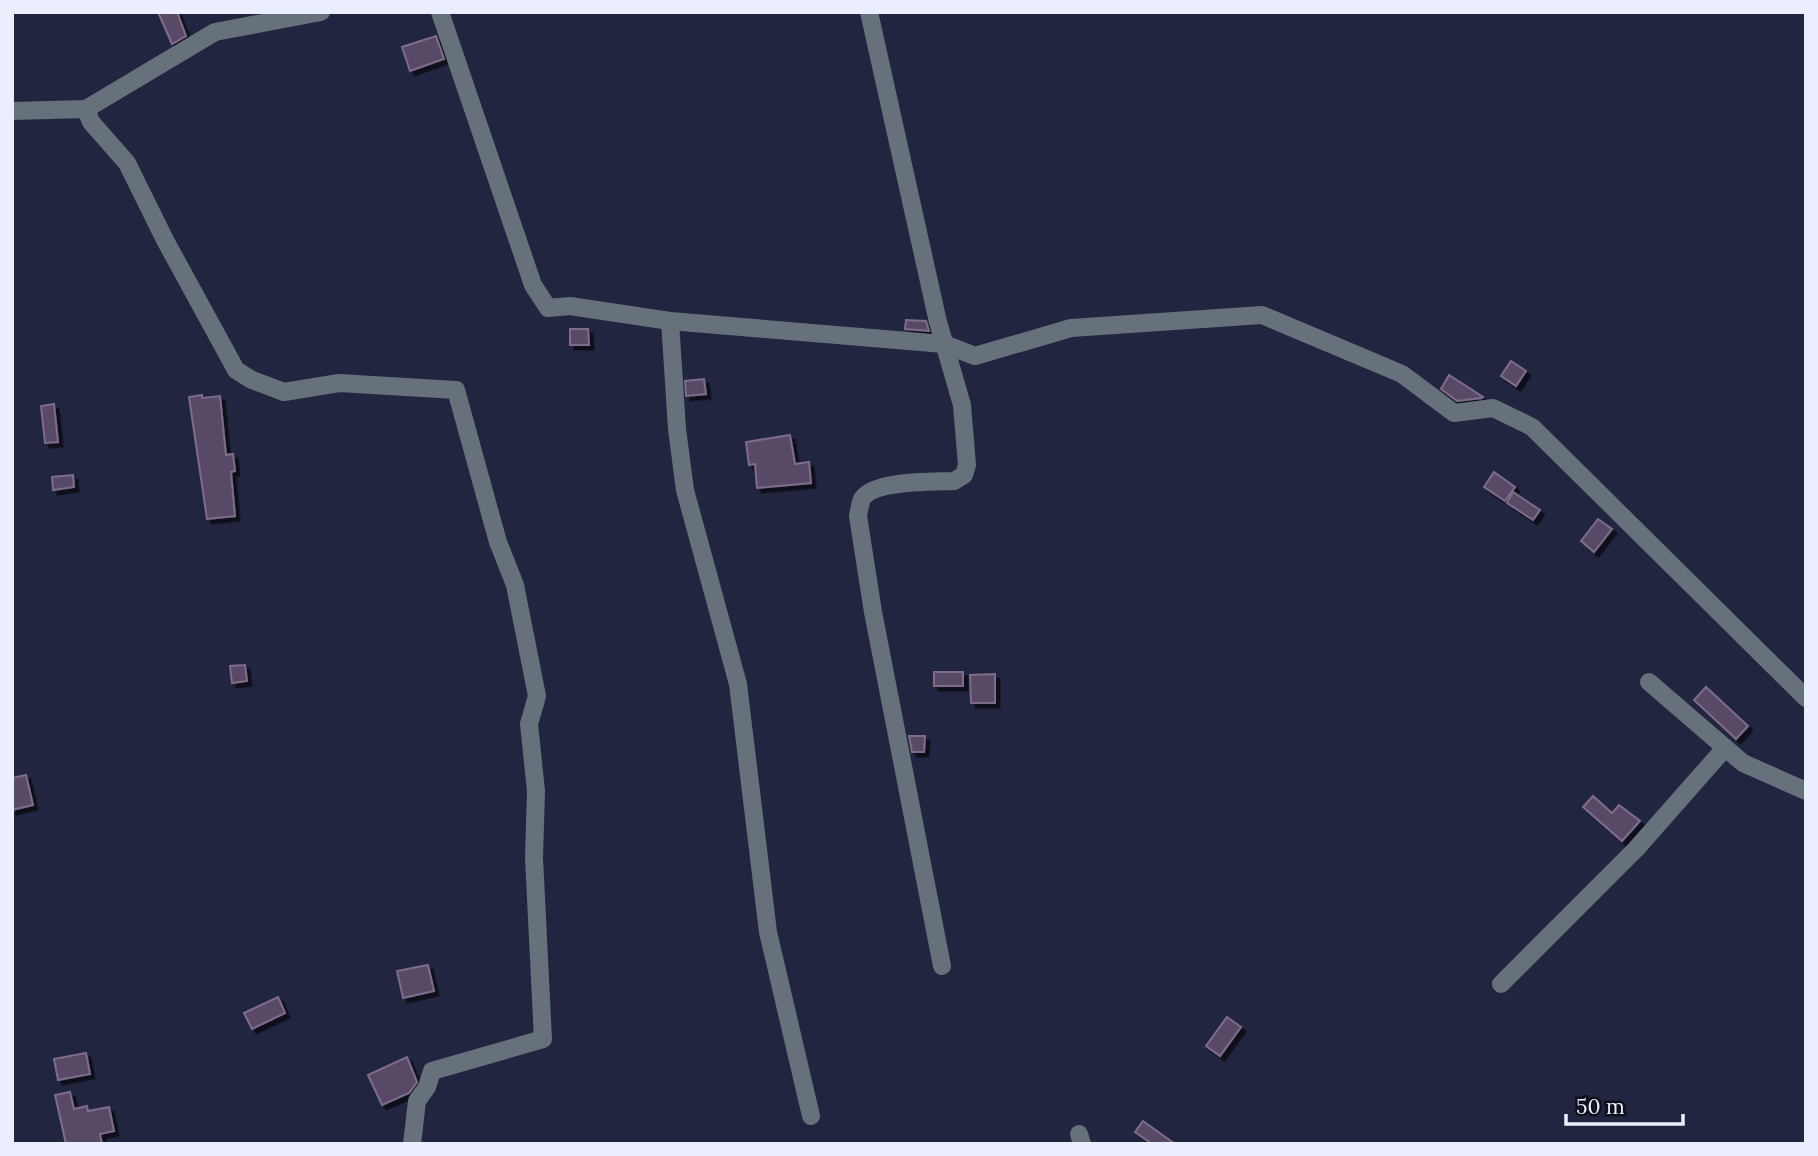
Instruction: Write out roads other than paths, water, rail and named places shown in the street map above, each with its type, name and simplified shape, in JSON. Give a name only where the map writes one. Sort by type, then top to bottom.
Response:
[{"type":"street","points":[[12,111],[86,109],[215,32],[321,12]]},
{"type":"street","points":[[440,12],[533,285],[548,308],[570,306],[670,321],[944,344],[975,356],[1071,328],[1262,315],[1402,374],[1454,412],[1493,408],[1532,427],[1806,698]]},
{"type":"street","points":[[869,12],[944,344],[962,405],[967,465],[964,475],[954,481],[880,487],[861,500],[858,516],[873,612],[942,966]]},
{"type":"street","points":[[86,109],[91,122],[127,163],[165,240],[236,370],[252,380],[284,392],[339,383],[456,390],[498,542],[515,585],[537,696],[529,724],[536,790],[534,858],[543,1039],[432,1071],[427,1087],[417,1101],[412,1144]]},
{"type":"street","points":[[670,321],[677,429],[685,489],[738,684],[768,933],[811,1116]]},
{"type":"street","points":[[1649,682],[1743,763],[1806,791]]},
{"type":"street","points":[[1501,984],[1636,849],[1725,748]]}]
